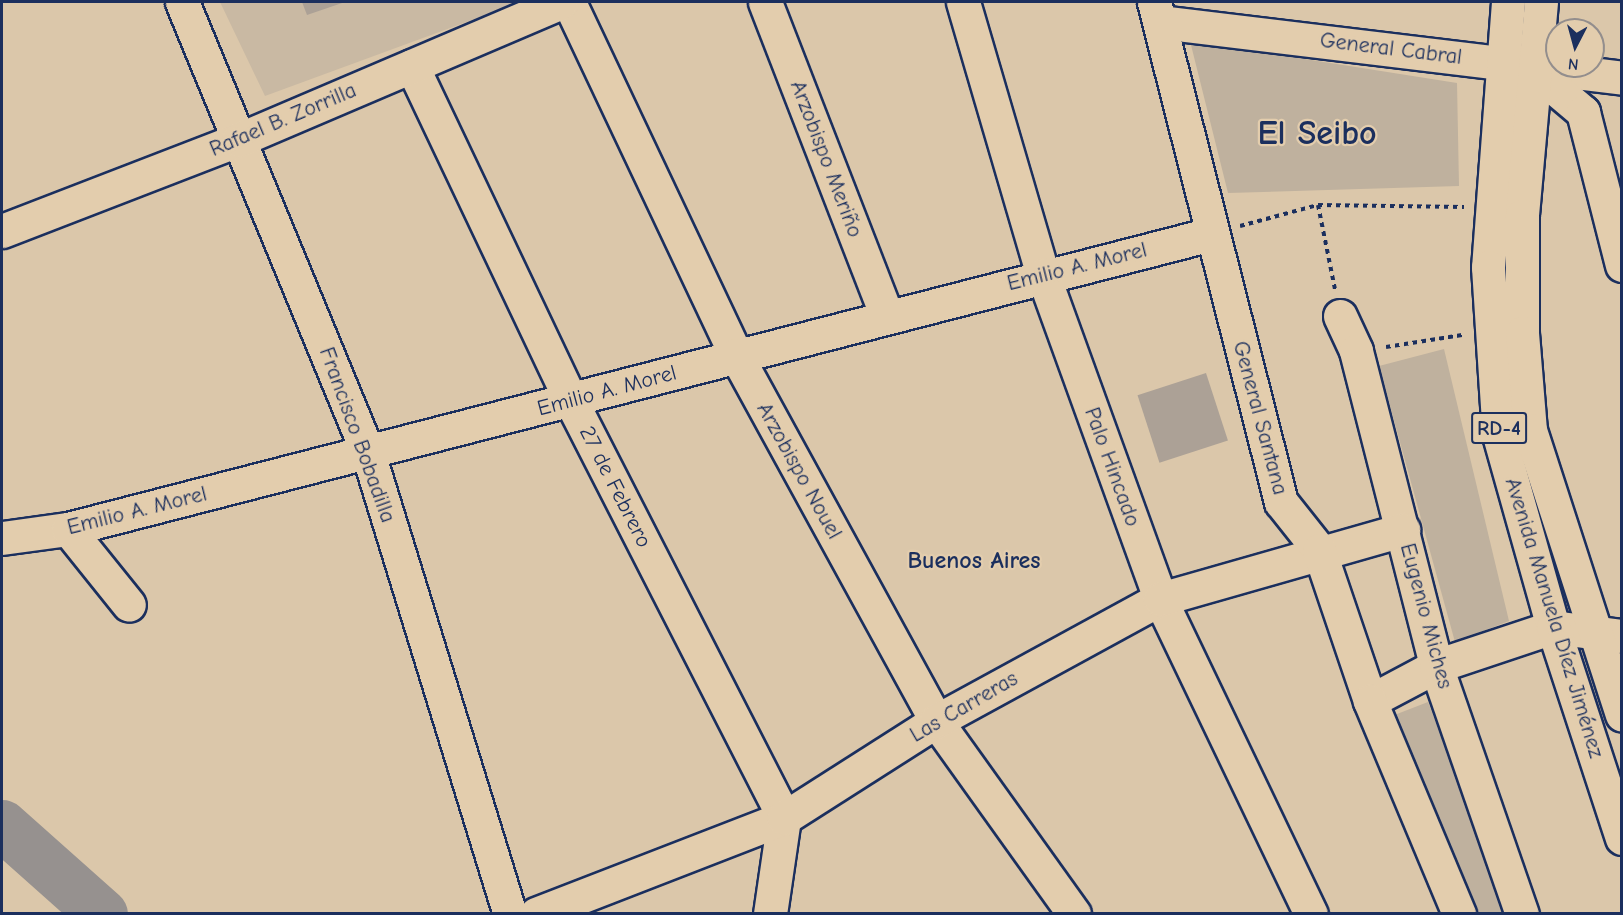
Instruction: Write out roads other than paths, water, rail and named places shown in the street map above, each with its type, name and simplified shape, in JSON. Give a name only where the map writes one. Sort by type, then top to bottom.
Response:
[{"type":"street","name":"Francisco Bobadilla","points":[[182,2],[368,453],[510,914]]},
{"type":"street","name":"Rafael B. Zorrilla","points":[[2,231],[238,140],[561,2]]},
{"type":"street","name":"Arzobispo Nouel","points":[[569,2],[736,355],[936,721],[1074,914]]},
{"type":"street","name":"Arzobispo Meriño","points":[[765,2],[887,316]]},
{"type":"street","name":"Palo Hincado","points":[[963,2],[1043,275],[1160,598],[1311,914]]},
{"type":"street","name":"Avenida Manuela Díez Jiménez","points":[[1508,2],[1516,66],[1522,333],[1530,430],[1609,636],[1622,715]]},
{"type":"street","name":"Avenida Manuela Díez Jiménez","points":[[1541,2],[1516,66],[1491,208],[1489,331],[1499,435],[1553,627],[1622,838]]},
{"type":"street","name":"General Cabral","points":[[1157,12],[1516,66],[1622,78]]},
{"type":"street","name":"General Santana","points":[[1157,12],[1211,234],[1281,502],[1319,550],[1370,701],[1459,914]]},
{"type":"street","name":"27 de Febrero","points":[[412,66],[571,401],[784,818]]},
{"type":"street","points":[[1516,66],[1582,112],[1620,245]]},
{"type":"street","name":"Emilio A. Morel","points":[[2,538],[68,529],[571,401],[736,355],[1043,275],[1211,234]]},
{"type":"street","name":"Eugenio Miches","points":[[1340,316],[1356,351],[1436,666],[1522,914]]},
{"type":"street","points":[[68,529],[129,605]]},
{"type":"street","name":"Las Carreras","points":[[536,914],[784,818],[936,721],[1160,598],[1319,550],[1403,530]]},
{"type":"street","points":[[1370,701],[1436,666],[1553,627],[1609,636]]},
{"type":"street","points":[[770,914],[784,818]]},
{"type":"waterway","points":[[2,825],[102,914]]},
{"type":"district","name":"El Seibo","points":[[1317,134]]},
{"type":"district","name":"Buenos Aires","points":[[974,561]]}]
